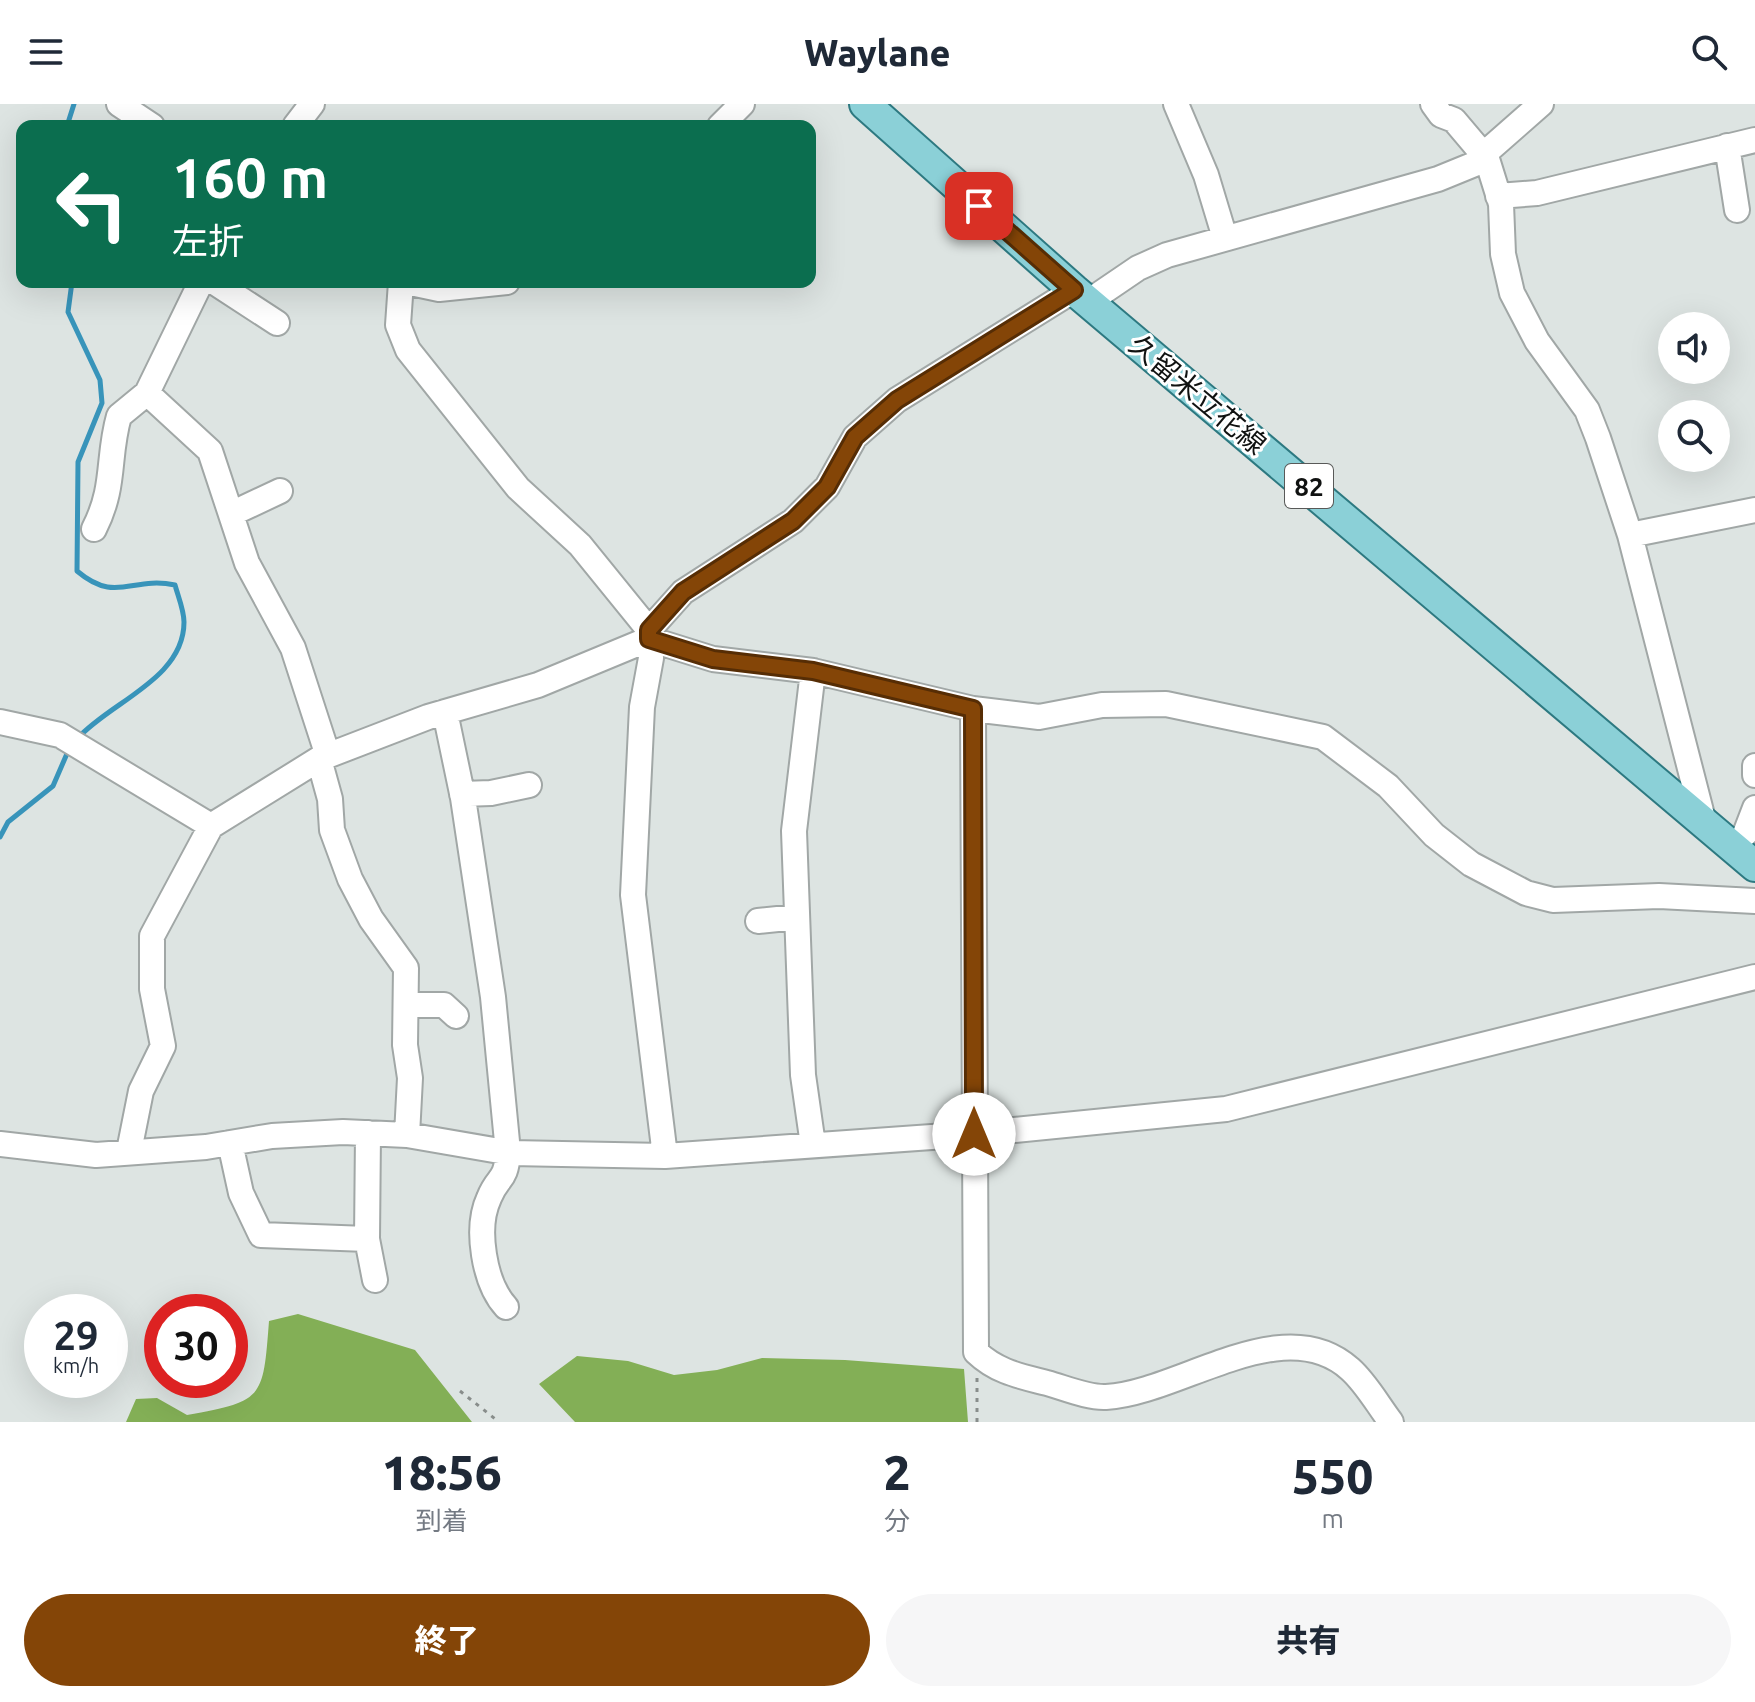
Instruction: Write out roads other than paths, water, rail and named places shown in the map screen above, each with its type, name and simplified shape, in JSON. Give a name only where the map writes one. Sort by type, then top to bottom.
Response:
[{"type":"main road","name":"久留米立花線","points":[[865,104],[1081,296],[1755,866]]},
{"type":"street","points":[[119,104],[143,120]]},
{"type":"street","points":[[300,120],[312,104]]},
{"type":"street","points":[[726,120],[742,104]]},
{"type":"street","points":[[1176,104],[1206,175],[1225,238]]},
{"type":"street","points":[[1433,104],[1441,115],[1454,120],[1485,157],[1498,196],[1503,254],[1512,293],[1537,341],[1587,410],[1630,535],[1704,823]]},
{"type":"street","points":[[129,1151],[141,1091],[163,1046],[152,989],[152,936],[211,826],[324,758],[445,712],[538,685],[649,635],[683,592],[793,521],[827,487],[855,437],[897,400],[1081,296],[1167,255],[1438,179],[1485,157],[1541,104]]},
{"type":"street","points":[[1498,196],[1537,193],[1755,140]]},
{"type":"street","points":[[1727,146],[1737,210]]},
{"type":"street","points":[[94,529],[106,505],[112,483],[119,416],[147,393],[198,288]]},
{"type":"street","points":[[223,288],[277,323]]},
{"type":"street","points":[[403,288],[398,325],[408,350],[518,488],[580,545],[649,635],[713,659],[813,671],[973,709],[1039,717],[1102,705],[1166,704],[1323,737],[1388,786],[1434,835],[1471,864],[1526,893],[1553,900],[1659,896],[1755,901]]},
{"type":"street","points":[[147,393],[210,451],[247,563],[293,648],[324,758],[332,830],[350,879],[371,919],[406,968],[405,1045],[410,1078],[407,1135]]},
{"type":"street","points":[[231,514],[280,491]]},
{"type":"street","points":[[1630,535],[1755,510]]},
{"type":"street","points":[[649,635],[651,658],[642,707],[633,895],[665,1156]]},
{"type":"street","points":[[813,671],[794,831],[803,1075],[813,1145]]},
{"type":"street","points":[[973,709],[976,1352],[1004,1372],[1104,1397],[1149,1389],[1247,1353],[1278,1346],[1319,1353],[1349,1368],[1391,1422]]},
{"type":"street","points":[[445,712],[462,794],[493,997],[508,1152],[506,1175],[488,1198],[483,1244],[494,1294],[506,1307]]},
{"type":"street","points":[[0,722],[60,735],[211,826]]},
{"type":"street","points":[[1755,766],[1755,775]]},
{"type":"street","points":[[462,794],[491,793],[529,785]]},
{"type":"street","points":[[1745,834],[1755,808]]},
{"type":"street","points":[[758,921],[797,917]]},
{"type":"street","points":[[0,1144],[96,1155],[230,1143],[272,1136],[368,1133],[407,1135],[508,1152],[665,1156],[974,1134],[1226,1109],[1755,977]]},
{"type":"street","points":[[406,1005],[444,1005],[456,1016]]},
{"type":"street","points":[[368,1133],[367,1239],[375,1280]]},
{"type":"street","points":[[230,1143],[241,1193],[261,1235],[367,1239]]},
{"type":"waterway","points":[[69,120],[74,104]]},
{"type":"waterway","points":[[71,288],[68,312],[100,380],[102,403],[78,462],[77,571],[91,581],[114,588],[160,583],[175,585],[184,622],[181,642],[159,674],[78,738]]},
{"type":"waterway","points":[[0,837],[8,822],[53,786],[69,749]]}]
